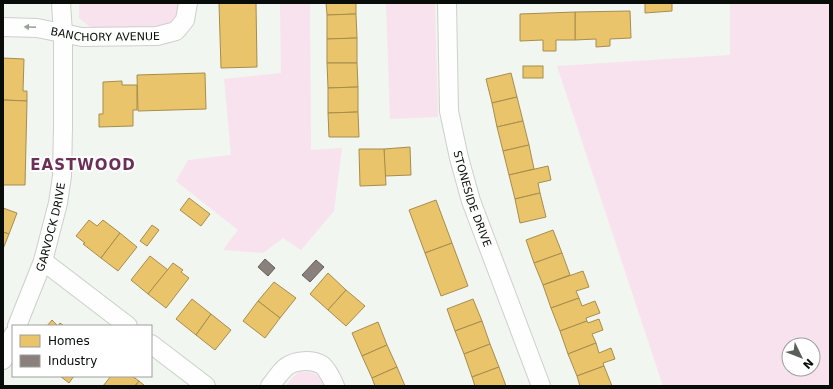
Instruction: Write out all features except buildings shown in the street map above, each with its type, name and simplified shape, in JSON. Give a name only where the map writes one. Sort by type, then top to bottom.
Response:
[{"type":"street","name":"GARVOCK DRIVE","points":[[17,325],[43,261],[58,203],[62,176],[63,33],[61,3]]},
{"type":"street","name":"BANCHORY AVENUE","points":[[3,27],[37,28],[82,37],[157,36],[176,31],[185,20],[188,3]]},
{"type":"street","name":"STONESIDE DRIVE","points":[[447,3],[449,111],[459,158],[471,201],[541,386]]},
{"type":"street","points":[[43,261],[127,325]]},
{"type":"street","points":[[3,360],[12,338]]},
{"type":"street","points":[[152,345],[206,386]]},
{"type":"street","points":[[270,386],[287,366],[297,362],[310,361],[322,365],[330,375],[335,386]]},
{"type":"shaded area","points":[[79,3],[180,3],[180,13],[170,24],[151,28],[90,27],[79,18]]},
{"type":"shaded area","points":[[280,3],[310,3],[311,150],[342,148],[334,211],[301,250],[283,238],[263,253],[223,250],[238,230],[176,181],[188,160],[231,155],[224,79],[281,73]]},
{"type":"shaded area","points":[[386,3],[435,3],[438,117],[390,119]]},
{"type":"shaded area","points":[[730,3],[830,3],[830,386],[663,386],[557,66],[730,55]]},
{"type":"shaded area","points":[[299,372],[315,374],[327,386],[286,386]]},
{"type":"district","name":"EASTWOOD","points":[[83,165]]}]
